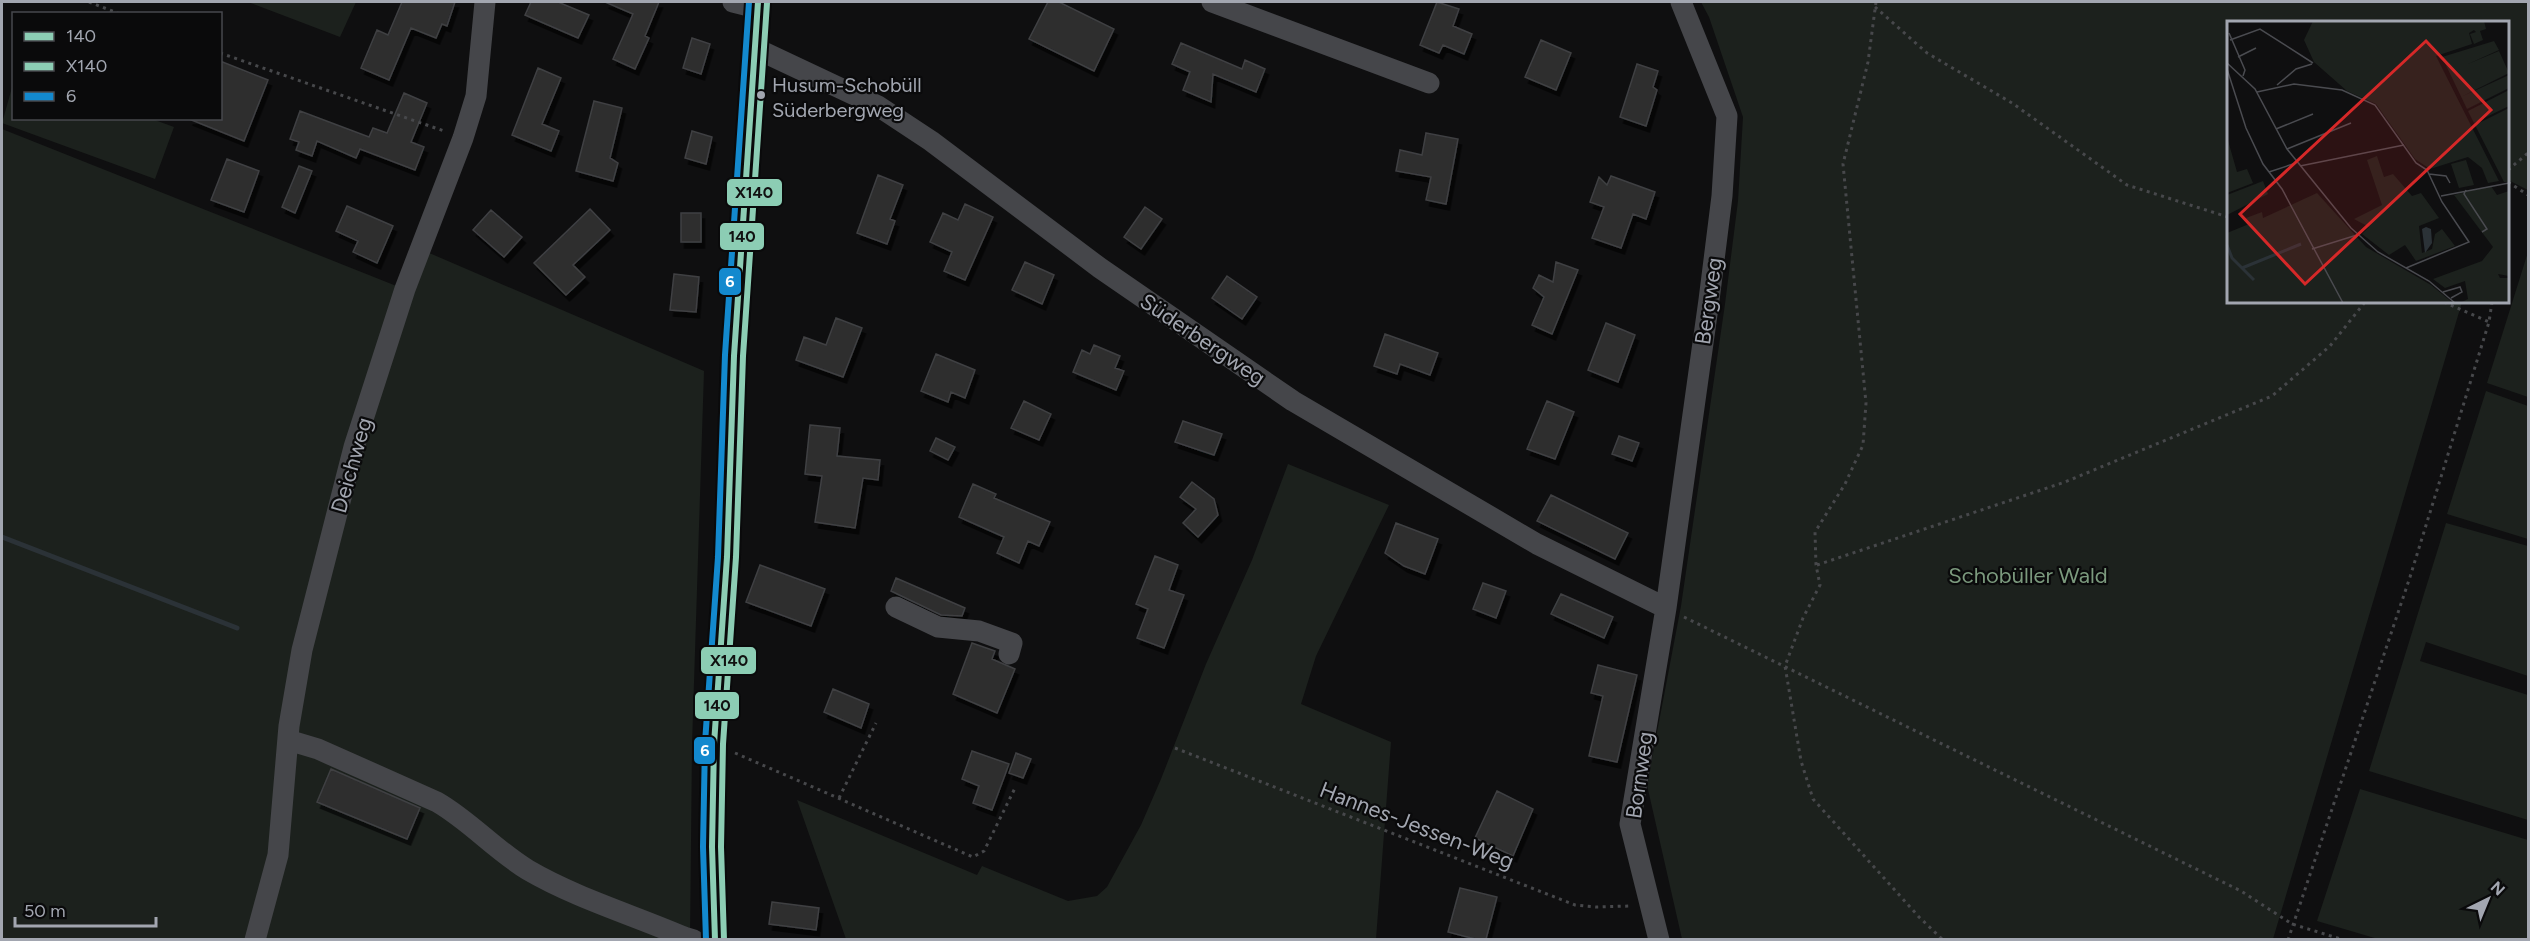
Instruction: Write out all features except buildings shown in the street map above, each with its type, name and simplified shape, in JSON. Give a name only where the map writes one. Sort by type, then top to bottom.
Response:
[{"type":"main road","points":[[715,939],[712,847],[714,744],[727,557],[734,356],[758,5]]},
{"type":"street","name":"Deichweg","points":[[255,939],[278,855],[288,740],[302,650],[354,447],[405,289],[463,138],[476,96],[485,2]]},
{"type":"street","points":[[732,2],[758,5]]},
{"type":"street","points":[[1212,2],[1429,83]]},
{"type":"street","name":"Bergweg","points":[[1666,608],[1722,196],[1727,116],[1681,2]]},
{"type":"street","name":"Süderbergweg","points":[[755,48],[879,106],[931,141],[1100,268],[1297,403],[1537,544],[1666,608]]},
{"type":"street","points":[[896,608],[938,627],[979,631],[1012,643],[1009,654]]},
{"type":"street","name":"Bornweg","points":[[1659,939],[1630,824],[1666,608]]},
{"type":"street","points":[[288,740],[318,749],[452,810],[507,857],[531,871],[684,938],[694,939]]},
{"type":"path","points":[[89,2],[115,12]]},
{"type":"path","points":[[1876,2],[1868,62],[1844,164],[1866,403],[1863,444],[1845,484],[1815,532],[1816,565],[1820,585],[1803,618],[1785,666],[1802,761],[1813,799],[1912,909],[1943,939]]},
{"type":"path","points":[[1875,7],[1927,53],[2012,103],[2127,185],[2227,216]]},
{"type":"path","points":[[222,54],[463,138]]},
{"type":"path","points":[[2509,169],[2529,153]]},
{"type":"path","points":[[2509,183],[2529,195]]},
{"type":"path","points":[[1816,565],[2065,482],[2272,396],[2330,346],[2364,303]]},
{"type":"path","points":[[2446,303],[2489,322]]},
{"type":"path","points":[[2288,939],[2410,577],[2489,322],[2492,303]]},
{"type":"path","points":[[1666,608],[2241,891],[2292,924],[2344,939]]},
{"type":"path","points":[[839,798],[876,723]]},
{"type":"path","points":[[714,744],[974,857],[984,851],[1016,786]]},
{"type":"path","name":"Hannes-Jessen-Weg","points":[[1175,748],[1575,905],[1632,906],[1651,900]]},
{"type":"green space","points":[[248,2],[356,2],[340,37]]},
{"type":"green space","name":"Schobüller Wald","points":[[1701,2],[2528,2],[2528,190],[2509,180],[2509,21],[2227,21],[2227,303],[2462,303],[2273,939],[1682,939],[1647,785],[1681,606],[1738,201],[1743,117],[1709,17]]},
{"type":"green space","points":[[12,88],[12,120],[155,120],[174,127],[155,179],[2,123]]},
{"type":"green space","points":[[2,129],[404,289],[420,249],[704,371],[692,745],[690,939],[2,939]]},
{"type":"green space","points":[[2528,252],[2528,397],[2487,383]]},
{"type":"green space","points":[[2486,391],[2528,406],[2528,539],[2447,514]]},
{"type":"green space","points":[[1288,464],[1389,505],[1316,656],[1301,704],[1391,742],[1376,939],[846,939],[797,800],[977,875],[982,866],[1068,901],[1097,896],[1107,887],[1141,825],[1161,779],[1206,664],[1252,560]]},
{"type":"green space","points":[[2446,523],[2528,546],[2528,676],[2426,642],[2420,661],[2528,695],[2528,820],[2369,771]]},
{"type":"green space","points":[[2360,789],[2528,840],[2528,939],[2378,939],[2317,921]]},
{"type":"waterway","points":[[2,537],[237,628]]},
{"type":"transit line","name":"6","points":[[706,940],[703,847],[705,743],[718,557],[725,355],[749,2]]},
{"type":"transit line","name":"140","points":[[715,940],[712,847],[714,744],[727,557],[734,356],[758,2]]},
{"type":"transit line","name":"X140","points":[[724,940],[721,847],[723,744],[736,557],[743,356],[767,3]]},
{"type":"place","name":"Husum-Schobüll Süderbergweg","points":[[761,95]]}]
